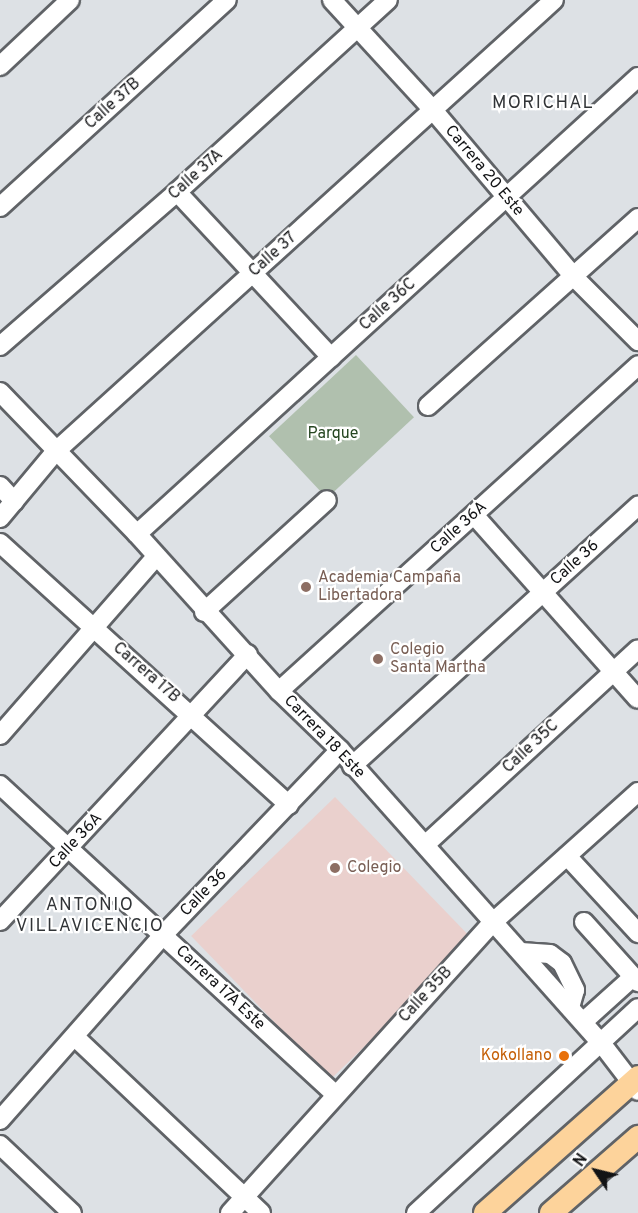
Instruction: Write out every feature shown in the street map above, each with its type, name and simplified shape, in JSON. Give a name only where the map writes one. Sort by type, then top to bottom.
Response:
[{"type":"main road","points":[[484,1213],[636,1083]]},
{"type":"main road","points":[[551,1213],[638,1137]]},
{"type":"street","points":[[0,66],[70,0]]},
{"type":"street","name":"Calle 37B","points":[[0,207],[227,0]]},
{"type":"street","name":"Carrera 20 Este","points":[[332,0],[359,26],[433,110],[574,277],[638,341]]},
{"type":"street","name":"Calle 37A","points":[[0,346],[177,192],[387,0]]},
{"type":"street","name":"Calle 37","points":[[0,518],[55,452],[554,0]]},
{"type":"street","name":"Calle 36C","points":[[137,534],[638,77]]},
{"type":"street","points":[[177,192],[251,275],[331,357]]},
{"type":"street","points":[[428,406],[638,218]]},
{"type":"street","name":"Calle 36A","points":[[279,691],[638,365]]},
{"type":"street","name":"Carrera 18 Este","points":[[0,392],[55,452],[137,534],[204,612],[248,654],[279,691],[340,750],[636,1083]]},
{"type":"street","points":[[0,486],[14,501]]},
{"type":"street","points":[[204,612],[327,500]]},
{"type":"street","name":"Calle 36","points":[[352,766],[638,506]]},
{"type":"street","points":[[474,515],[615,670],[638,699]]},
{"type":"street","name":"Carrera 17B","points":[[0,543],[193,715],[289,805]]},
{"type":"street","points":[[0,735],[156,557]]},
{"type":"street","name":"Calle 35C","points":[[425,845],[638,649]]},
{"type":"street","name":"Calle 36A","points":[[0,921],[248,654]]},
{"type":"street","name":"Calle 36","points":[[0,1120],[163,935],[340,750]]},
{"type":"street","name":"Carrera 17A Este","points":[[0,785],[70,847],[335,1094]]},
{"type":"street","name":"Calle 35B","points":[[230,1213],[335,1094],[492,923],[638,792]]},
{"type":"street","points":[[567,856],[638,933]]},
{"type":"street","points":[[583,1022],[636,979],[584,922]]},
{"type":"street","points":[[416,1213],[602,1044],[638,1008]]},
{"type":"street","points":[[75,1037],[261,1213]]},
{"type":"street","points":[[0,1145],[72,1213]]},
{"type":"shaded area","name":"Colegio","points":[[335,797],[474,941],[330,1080],[191,936]]},
{"type":"green space","name":"Parque","points":[[356,355],[414,417],[327,498],[269,436]]},
{"type":"place","name":"Academia Campaña Libertadora","points":[[306,587]]},
{"type":"place","name":"Colegio Santa Martha","points":[[378,659]]},
{"type":"place","name":"Colegio","points":[[335,868]]},
{"type":"place","name":"Kokollano","points":[[564,1056]]},
{"type":"district","name":"MORICHAL","points":[[543,104]]},
{"type":"district","name":"ANTONIO VILLAVICENCIO","points":[[90,917]]}]
